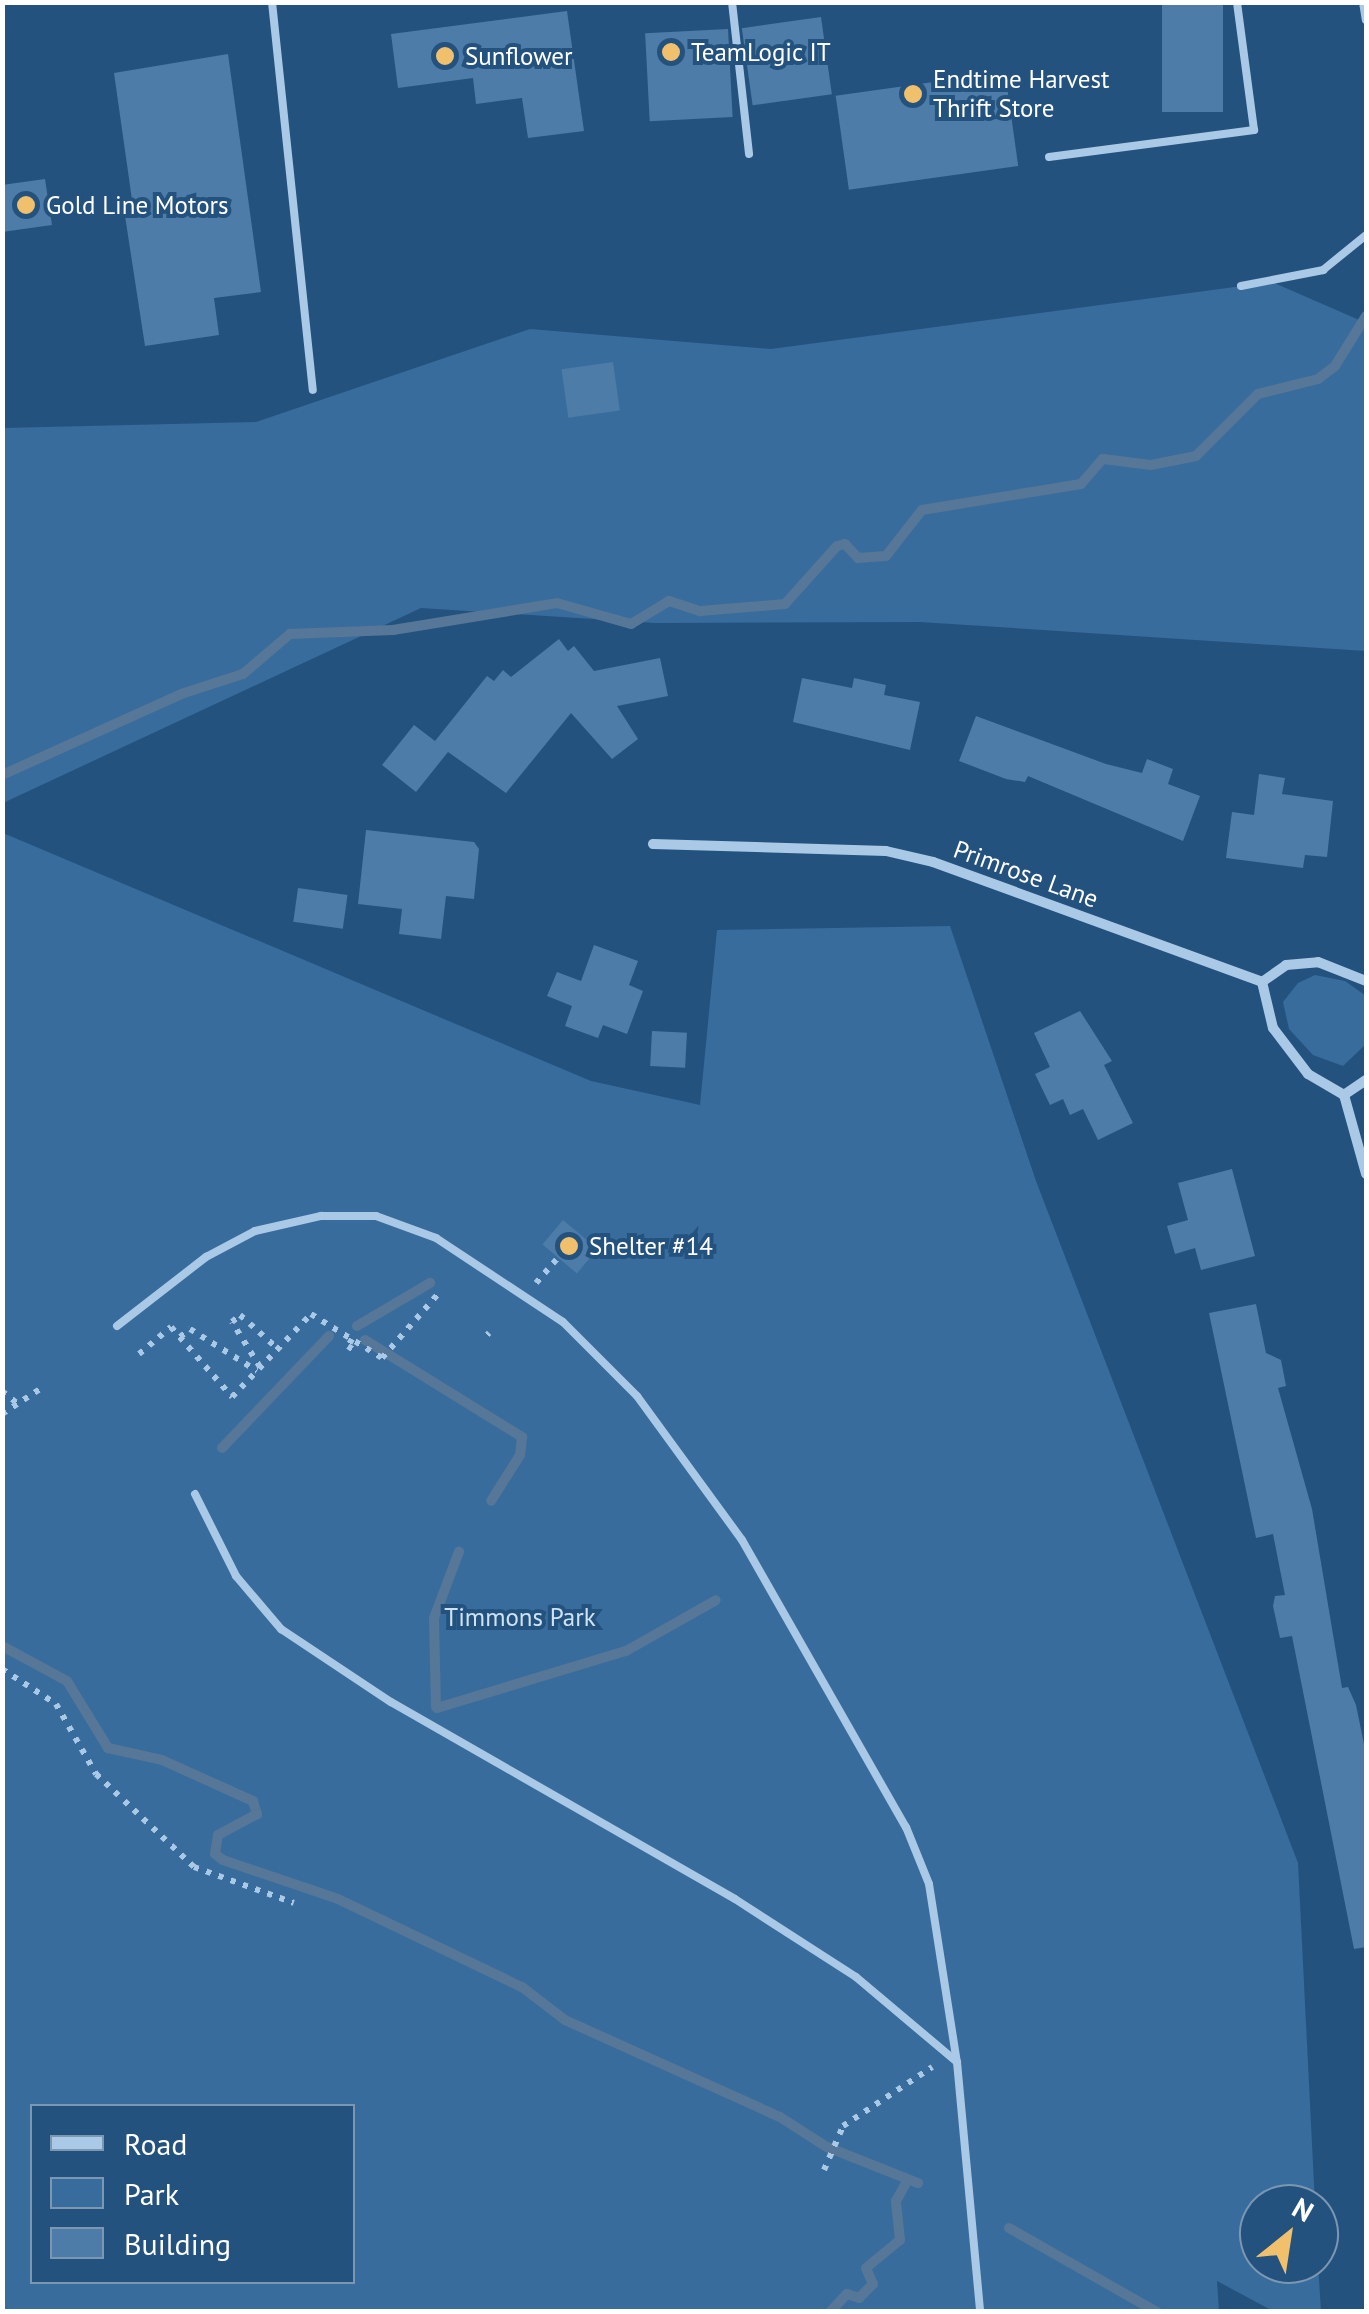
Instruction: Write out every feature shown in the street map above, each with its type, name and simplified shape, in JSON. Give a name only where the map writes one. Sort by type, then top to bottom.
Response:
[{"type":"street","name":"Primrose Lane","points":[[653,844],[886,850],[1262,982]]},
{"type":"street","points":[[1366,980],[1318,962],[1286,966],[1262,982],[1273,1028],[1308,1074],[1344,1095],[1366,1174]]},
{"type":"street","points":[[1344,1095],[1366,1080]]},
{"type":"lane","points":[[272,2],[313,390]]},
{"type":"lane","points":[[732,2],[750,154]]},
{"type":"lane","points":[[1049,157],[1254,130],[1237,2]]},
{"type":"lane","points":[[1363,2],[1366,20]]},
{"type":"lane","points":[[1241,286],[1323,270],[1366,235]]},
{"type":"lane","points":[[117,1326],[222,1248],[254,1231],[322,1216],[376,1216],[436,1238],[562,1322],[637,1396],[742,1540],[906,1827],[929,1884],[957,2062],[980,2312]]},
{"type":"lane","points":[[195,1494],[236,1576],[281,1629],[391,1702],[750,1908],[856,1977],[957,2062]]},
{"type":"path","points":[[532,1287],[558,1258]]},
{"type":"path","points":[[139,1354],[171,1327],[232,1398],[311,1314],[382,1358],[392,1342],[438,1294]]},
{"type":"path","points":[[259,1369],[232,1322],[240,1315],[278,1349]]},
{"type":"path","points":[[180,1337],[190,1329],[259,1369]]},
{"type":"path","points":[[352,1339],[348,1346],[355,1351]]},
{"type":"path","points":[[2,1414],[40,1388]]},
{"type":"path","points":[[2,1392],[18,1404]]},
{"type":"path","points":[[2,1668],[56,1704],[96,1774],[194,1867],[294,1904]]},
{"type":"path","points":[[826,2167],[841,2131],[932,2067]]},
{"type":"green space","points":[[1272,282],[1366,323],[1366,651],[920,622],[655,623],[421,608],[3,803],[3,428],[256,422],[530,329],[771,349]]},
{"type":"green space","name":"Timmons Park","points":[[3,833],[591,1081],[700,1105],[717,930],[950,926],[1036,1181],[1298,1863],[1314,2184],[1239,2184],[1239,2284],[1319,2284],[1321,2311],[1271,2310],[1217,2281],[1219,2311],[3,2311]]},
{"type":"green space","points":[[1315,975],[1345,981],[1366,996],[1366,1044],[1343,1066],[1313,1055],[1289,1029],[1283,1002],[1298,983]]},
{"type":"building","points":[[1162,2],[1223,2],[1223,112],[1162,112]]},
{"type":"building","points":[[567,11],[584,131],[528,138],[522,98],[476,104],[473,78],[398,88],[391,34]]},
{"type":"building","points":[[821,17],[832,94],[753,105],[742,28]]},
{"type":"building","points":[[728,29],[733,117],[650,121],[645,33]]},
{"type":"building","points":[[228,54],[261,292],[214,298],[219,335],[145,346],[125,216],[134,214],[114,73]]},
{"type":"building","points":[[1005,72],[1018,166],[849,190],[836,96]]},
{"type":"building","name":"Gold Line Motors","points":[[45,179],[52,225],[2,232],[2,185]]},
{"type":"building","points":[[613,362],[620,411],[568,418],[562,369]]},
{"type":"building","points":[[559,639],[568,651],[574,646],[594,671],[660,658],[668,696],[617,706],[638,739],[612,759],[571,713],[506,793],[448,752],[416,792],[382,765],[414,725],[435,741],[487,676],[494,681],[503,670],[511,677]]},
{"type":"building","points":[[802,678],[852,688],[854,678],[886,685],[884,695],[920,702],[910,750],[793,722]]},
{"type":"building","points":[[976,716],[1106,764],[1142,773],[1147,759],[1173,769],[1168,784],[1200,796],[1183,841],[1028,776],[1025,782],[1006,779],[959,761]]},
{"type":"building","points":[[1259,774],[1285,778],[1282,794],[1333,801],[1327,857],[1305,855],[1303,868],[1226,858],[1232,812],[1254,815]]},
{"type":"building","points":[[366,830],[474,842],[479,849],[474,899],[446,896],[441,939],[399,934],[402,909],[358,904]]},
{"type":"building","points":[[298,888],[348,895],[343,929],[293,922]]},
{"type":"building","points":[[594,945],[638,961],[629,985],[643,991],[627,1034],[603,1025],[598,1038],[565,1026],[572,1006],[547,996],[557,972],[581,981]]},
{"type":"building","points":[[1080,1011],[1112,1061],[1104,1065],[1133,1123],[1098,1140],[1083,1109],[1070,1115],[1063,1099],[1050,1105],[1035,1074],[1050,1067],[1034,1033]]},
{"type":"building","points":[[652,1031],[687,1033],[685,1068],[650,1066]]},
{"type":"building","points":[[1232,1169],[1255,1256],[1201,1270],[1195,1248],[1175,1254],[1167,1226],[1188,1220],[1178,1183]]},
{"type":"building","name":"Shelter #14","points":[[563,1220],[597,1249],[577,1273],[542,1245]]},
{"type":"building","points":[[1256,1304],[1266,1353],[1281,1360],[1286,1386],[1278,1388],[1312,1509],[1342,1688],[1348,1687],[1356,1705],[1366,1754],[1366,1947],[1354,1949],[1292,1636],[1280,1638],[1273,1606],[1275,1596],[1285,1595],[1273,1534],[1256,1538],[1209,1313]]},
{"type":"waterway","points":[[2,775],[181,694],[243,674],[290,634],[393,630],[557,603],[631,624],[669,601],[700,611],[785,604],[837,546],[845,544],[858,558],[886,556],[922,510],[1081,484],[1103,459],[1151,465],[1196,456],[1258,394],[1318,379],[1335,366],[1366,316]]},
{"type":"waterway","points":[[357,1326],[430,1283]]},
{"type":"waterway","points":[[222,1448],[329,1336]]},
{"type":"waterway","points":[[365,1340],[522,1437],[520,1455],[491,1501]]},
{"type":"waterway","points":[[436,1707],[434,1618],[459,1552]]},
{"type":"waterway","points":[[437,1708],[626,1651],[716,1600]]},
{"type":"waterway","points":[[2,1646],[67,1681],[108,1748],[162,1760],[253,1801],[257,1814],[218,1835],[215,1854],[223,1860],[338,1899],[522,1987],[565,2020],[780,2117],[827,2147],[918,2183]]},
{"type":"waterway","points":[[830,2312],[847,2294],[859,2298],[873,2284],[866,2268],[900,2240],[896,2201],[907,2181]]},
{"type":"waterway","points":[[1009,2228],[1157,2312]]},
{"type":"place","name":"TeamLogic IT","points":[[671,52]]},
{"type":"place","name":"Sunflower","points":[[445,56]]},
{"type":"place","name":"Endtime Harvest Thrift Store","points":[[913,94]]},
{"type":"place","name":"Gold Line Motors","points":[[26,205]]},
{"type":"place","name":"Shelter #14","points":[[569,1246]]}]
